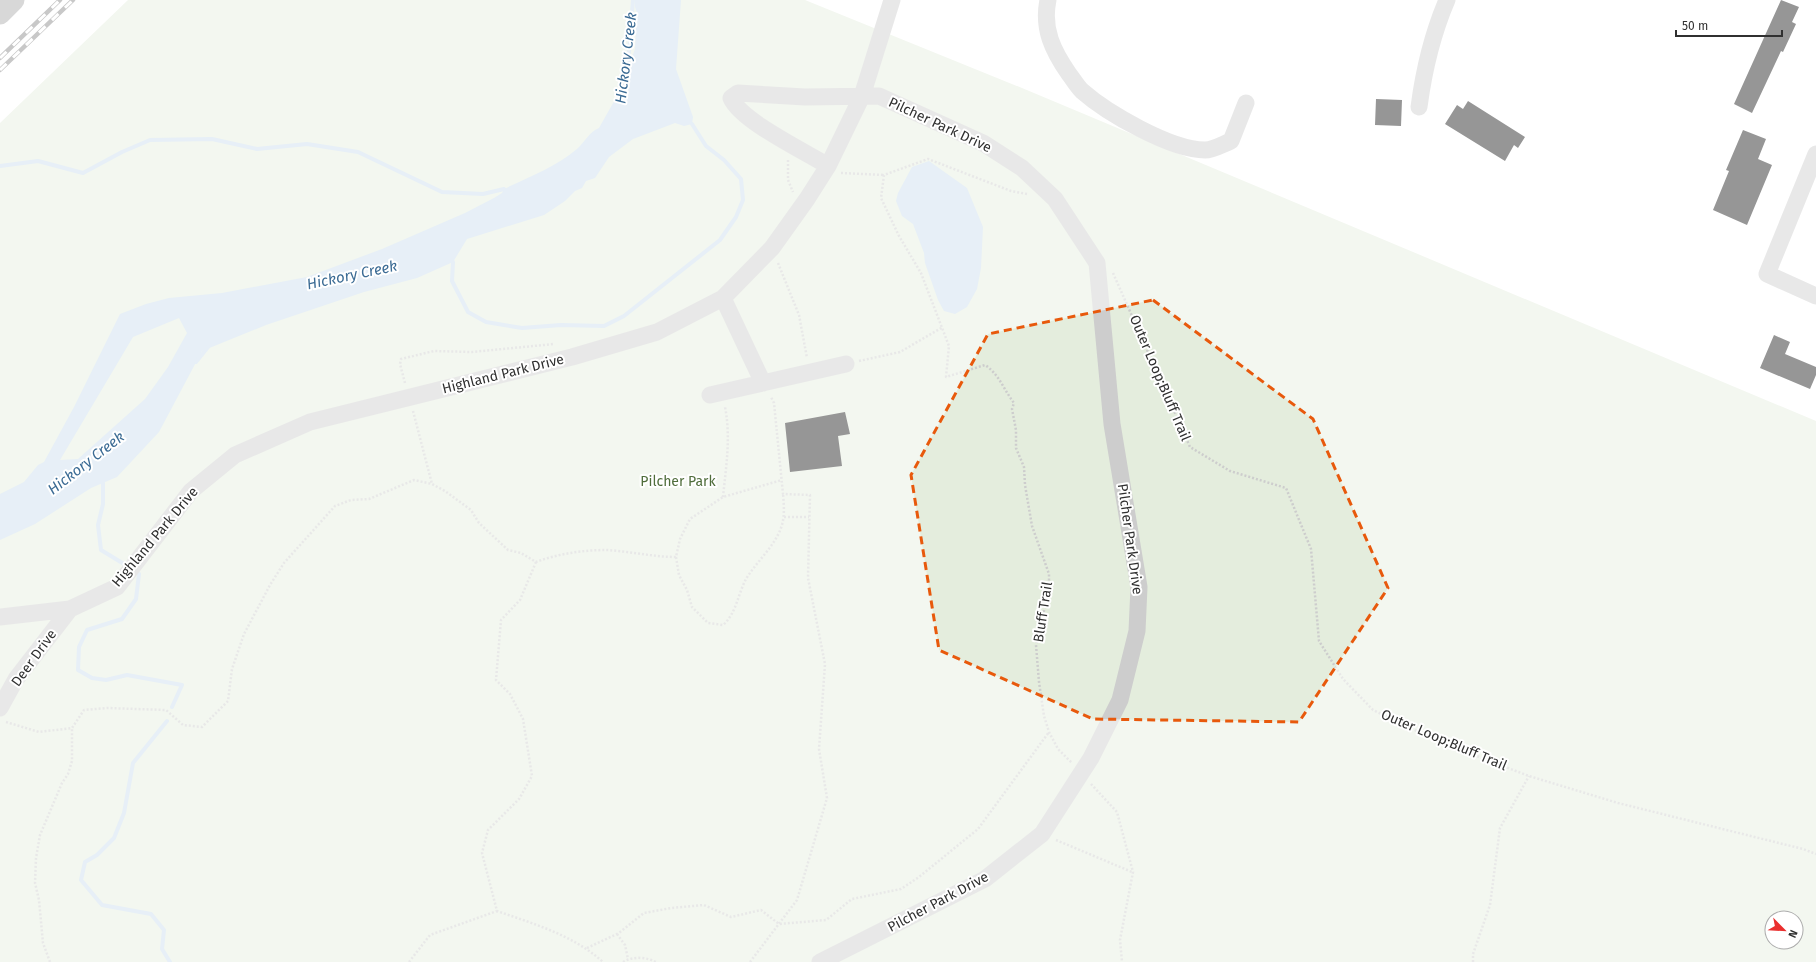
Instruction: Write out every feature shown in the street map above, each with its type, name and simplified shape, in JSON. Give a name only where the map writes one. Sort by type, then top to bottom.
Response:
[{"type":"main road","points":[[0,14],[14,0]]},
{"type":"street","name":"Highland Park Drive","points":[[0,617],[70,609],[117,587],[191,491],[235,455],[310,422],[572,357],[657,332],[723,298],[772,248],[801,207],[831,169],[862,96],[892,0]]},
{"type":"street","points":[[1048,0],[1046,26],[1053,49],[1065,68],[1082,90],[1143,130],[1178,146],[1206,150],[1231,141],[1246,103]]},
{"type":"street","points":[[1419,107],[1423,73],[1435,29],[1447,0]]},
{"type":"street","name":"Pilcher Park Drive","points":[[792,144],[762,127],[734,106],[731,98],[738,93],[806,97],[879,96],[983,143],[1022,168],[1055,199],[1097,263],[1112,424],[1139,588],[1137,631],[1120,700],[1091,758],[1042,834],[985,879],[820,962]]},
{"type":"street","points":[[792,144],[831,169]]},
{"type":"street","points":[[1816,154],[1767,274],[1816,296]]},
{"type":"street","points":[[723,298],[763,383]]},
{"type":"street","points":[[710,395],[846,364]]},
{"type":"street","name":"Deer Drive","points":[[0,708],[16,679],[70,609]]},
{"type":"path","points":[[792,144],[787,164],[788,180],[801,207]]},
{"type":"path","points":[[831,169],[884,176],[928,159],[1011,191],[1055,199]]},
{"type":"path","points":[[846,364],[900,352],[943,327],[921,272],[899,236],[881,198],[884,176]]},
{"type":"path","points":[[772,248],[799,315],[810,372]]},
{"type":"path","name":"Outer Loop;Bluff Trail","points":[[1113,272],[1117,278],[1190,448],[1230,471],[1286,488],[1311,549],[1319,641],[1343,679],[1373,710],[1440,742],[1529,776],[1618,802],[1803,849],[1816,854]]},
{"type":"path","name":"Bluff Trail","points":[[943,327],[949,346],[946,377],[985,365],[995,371],[1003,388],[1014,403],[1012,409],[1016,430],[1016,448],[1024,467],[1025,485],[1032,526],[1048,574],[1049,589],[1036,645],[1044,716],[1049,732],[1058,749],[1117,812],[1133,872],[1120,940],[1122,962]]},
{"type":"path","points":[[432,484],[400,364],[402,358],[434,351],[472,352],[558,344]]},
{"type":"path","points":[[763,383],[774,403],[782,480],[784,517],[774,543],[746,580],[730,619],[723,625],[708,623],[692,607],[687,590],[679,575],[676,557],[680,540],[690,519],[723,497],[782,480]]},
{"type":"path","points":[[723,497],[728,450],[728,421],[725,408]]},
{"type":"path","points":[[50,962],[43,943],[39,900],[35,884],[36,858],[40,835],[62,783],[68,774],[72,761],[72,728],[84,710],[107,708],[166,710],[183,725],[202,727],[228,701],[232,669],[244,634],[270,585],[284,563],[335,506],[351,500],[369,499],[414,480],[432,484],[445,491],[471,510],[479,523],[508,550],[521,553],[536,562]]},
{"type":"path","points":[[750,962],[797,900],[827,798],[819,749],[825,664],[808,578],[810,495],[783,494]]},
{"type":"path","points":[[784,517],[809,517]]},
{"type":"path","points":[[497,911],[482,853],[488,830],[519,799],[532,776],[523,719],[510,694],[496,680],[501,620],[520,600],[536,562],[553,556],[605,550],[656,557],[676,557]]},
{"type":"path","points":[[0,720],[39,732],[72,728]]},
{"type":"path","points":[[587,948],[617,934],[644,913],[671,908],[704,905],[732,917],[761,910],[779,924],[826,920],[852,899],[901,889],[919,877],[978,829],[1049,732]]},
{"type":"path","points":[[1473,962],[1474,954],[1490,905],[1500,828],[1529,776]]},
{"type":"path","points":[[1042,834],[1133,872]]},
{"type":"path","points":[[409,962],[430,935],[497,911],[547,928],[587,948],[603,962]]},
{"type":"path","points":[[617,934],[625,945],[628,959]]},
{"type":"path","points":[[623,962],[628,959],[648,958],[656,962]]},
{"type":"highlighted area","points":[[1153,300],[1313,419],[1388,588],[1299,722],[1093,719],[939,650],[911,475],[988,334]]},
{"type":"green space","name":"Pilcher Park","points":[[128,0],[805,0],[1022,88],[1816,421],[1816,962],[0,962],[0,123]]},
{"type":"water","points":[[635,0],[681,0],[676,69],[693,117],[692,124],[684,126],[675,123],[633,139],[609,157],[595,178],[586,181],[582,188],[575,191],[565,201],[544,215],[467,239],[453,262],[417,278],[364,292],[266,325],[202,351],[159,432],[117,477],[91,488],[35,524],[0,540],[0,494],[24,482],[38,465],[44,462],[74,407],[120,314],[146,304],[169,298],[222,293],[307,277],[382,249],[465,213],[494,198],[502,193],[504,189],[560,161],[577,149],[599,128],[621,89],[635,49],[637,13]],"holes":[[[179,318],[187,333],[168,367],[145,399],[78,459],[60,460],[133,337]]]},
{"type":"water","points":[[929,161],[967,188],[983,227],[981,268],[977,289],[967,307],[955,314],[944,311],[938,300],[925,263],[924,253],[913,224],[902,216],[896,201],[898,193],[912,167]]},
{"type":"building","points":[[1781,0],[1799,7],[1792,22],[1796,24],[1783,52],[1781,51],[1752,113],[1734,104]]},
{"type":"building","points":[[1376,99],[1402,100],[1401,126],[1375,125]]},
{"type":"building","points":[[1468,101],[1525,137],[1518,148],[1514,145],[1505,161],[1445,124],[1457,105],[1463,109]]},
{"type":"building","points":[[1743,130],[1766,139],[1758,159],[1772,165],[1747,225],[1713,210],[1729,171],[1726,170]]},
{"type":"building","points":[[1774,335],[1790,342],[1785,354],[1816,367],[1816,375],[1810,389],[1760,368]]},
{"type":"building","points":[[845,412],[850,434],[838,436],[842,466],[790,472],[785,423]]},
{"type":"waterway","name":"Hickory Creek","points":[[627,77],[633,0]]},
{"type":"waterway","points":[[453,262],[452,281],[468,312],[486,322],[522,328],[561,325],[604,326],[624,316],[720,240],[736,217],[743,200],[741,179],[724,160],[706,146],[692,124]]},
{"type":"waterway","points":[[0,166],[38,161],[83,173],[122,152],[150,140],[212,139],[257,149],[307,144],[358,152],[442,192],[483,194],[504,189]]},
{"type":"waterway","name":"Hickory Creek","points":[[196,362],[208,347]]},
{"type":"waterway","points":[[103,483],[103,504],[98,525],[101,550],[124,564]]},
{"type":"waterway","points":[[139,574],[136,599],[122,619],[87,630],[79,647],[78,670],[92,678],[106,680],[127,675],[182,685],[172,707]]},
{"type":"waterway","points":[[167,721],[133,763],[124,813],[114,838],[97,855],[85,862],[81,880],[102,905],[151,914],[164,930],[162,949],[170,962]]},
{"type":"railway","points":[[0,58],[60,0]]},
{"type":"railway","points":[[0,70],[73,0]]}]
